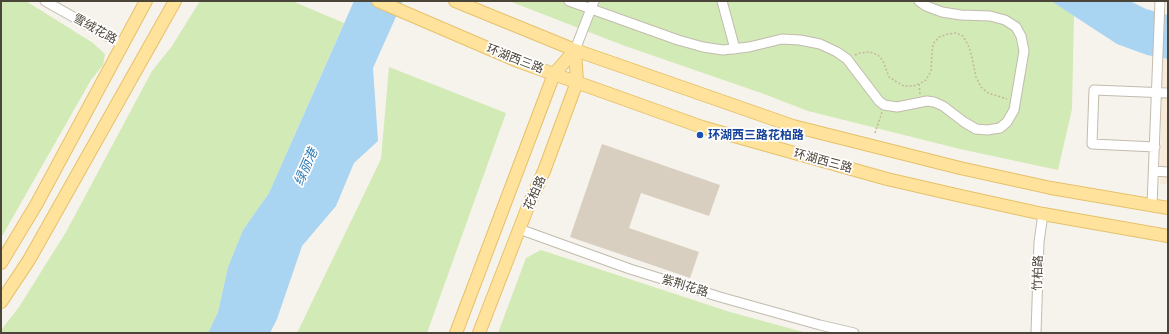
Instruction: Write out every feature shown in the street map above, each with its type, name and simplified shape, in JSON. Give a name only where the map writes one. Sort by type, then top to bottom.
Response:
[{"type":"main road","points":[[1,262],[36,205],[146,1]]},
{"type":"main road","points":[[1,302],[33,253],[175,1]]},
{"type":"main road","name":"环湖西三路","points":[[378,1],[520,62],[702,127],[887,179],[1043,214],[1168,236]]},
{"type":"main road","points":[[455,1],[575,50],[793,126],[960,168],[1051,188],[1168,208]]},
{"type":"main road","points":[[554,74],[575,50]]},
{"type":"main road","name":"花柏路","points":[[479,333],[529,204],[544,171],[577,82],[575,50]]},
{"type":"main road","name":"花柏路","points":[[456,333],[554,74]]},
{"type":"street","name":"雪绒花路","points":[[45,1],[123,45]]},
{"type":"street","points":[[569,1],[592,5],[703,48],[723,50],[735,49],[782,39],[800,40],[820,44],[838,52],[847,59],[879,101],[884,105],[898,107],[927,101],[934,102],[943,106],[976,129],[987,130],[1000,128],[1007,122],[1014,110],[1024,51],[1022,36],[1016,27],[1005,20],[990,16],[961,15],[942,12],[926,6],[919,1]]},
{"type":"street","points":[[722,1],[735,49]]},
{"type":"street","points":[[1152,205],[1160,1]]},
{"type":"street","points":[[575,50],[592,5]]},
{"type":"street","points":[[1155,147],[1092,144],[1094,90],[1168,93]]},
{"type":"street","points":[[1154,171],[1168,172]]},
{"type":"street","name":"竹柏路","points":[[1036,333],[1039,242],[1043,214]]},
{"type":"street","name":"紫荆花路","points":[[519,229],[630,269],[720,297],[854,333]]},
{"type":"path","points":[[847,59],[860,53],[870,52],[878,55],[883,61],[889,76],[894,82],[904,86],[913,86],[926,80],[931,71],[933,44],[939,37],[956,33],[963,36],[968,45],[976,77],[981,87],[988,93],[997,97],[1016,101]]},
{"type":"path","points":[[875,133],[884,105]]},
{"type":"shaded area","points":[[1162,59],[1168,59],[1168,184],[1160,184]]},
{"type":"green space","points":[[1,1],[26,1],[93,43],[105,54],[103,65],[91,80],[1,238]]},
{"type":"green space","points":[[200,1],[292,1],[344,23],[269,193],[243,230],[228,267],[218,312],[208,333],[1,333],[1,330],[19,307],[66,232],[152,71],[172,46]]},
{"type":"green space","points":[[509,1],[1051,1],[1074,16],[1072,109],[1058,170],[960,149],[808,111],[764,94],[625,46]]},
{"type":"green space","points":[[389,67],[506,113],[427,333],[297,333],[381,159]]},
{"type":"green space","points":[[541,250],[730,312],[807,333],[498,333],[526,258]]},
{"type":"water","name":"绿丽港","points":[[354,1],[403,1],[373,68],[378,141],[354,163],[336,206],[302,246],[277,319],[270,333],[208,333],[218,312],[228,267],[243,230],[269,193]]},
{"type":"water","points":[[1051,1],[1130,1],[1146,9],[1168,15],[1168,59],[1147,55],[1117,44]]},
{"type":"building","points":[[602,144],[720,185],[709,216],[641,193],[629,228],[699,252],[690,278],[570,237]]},
{"type":"place","name":"环湖西三路花柏路","points":[[700,135]]}]
